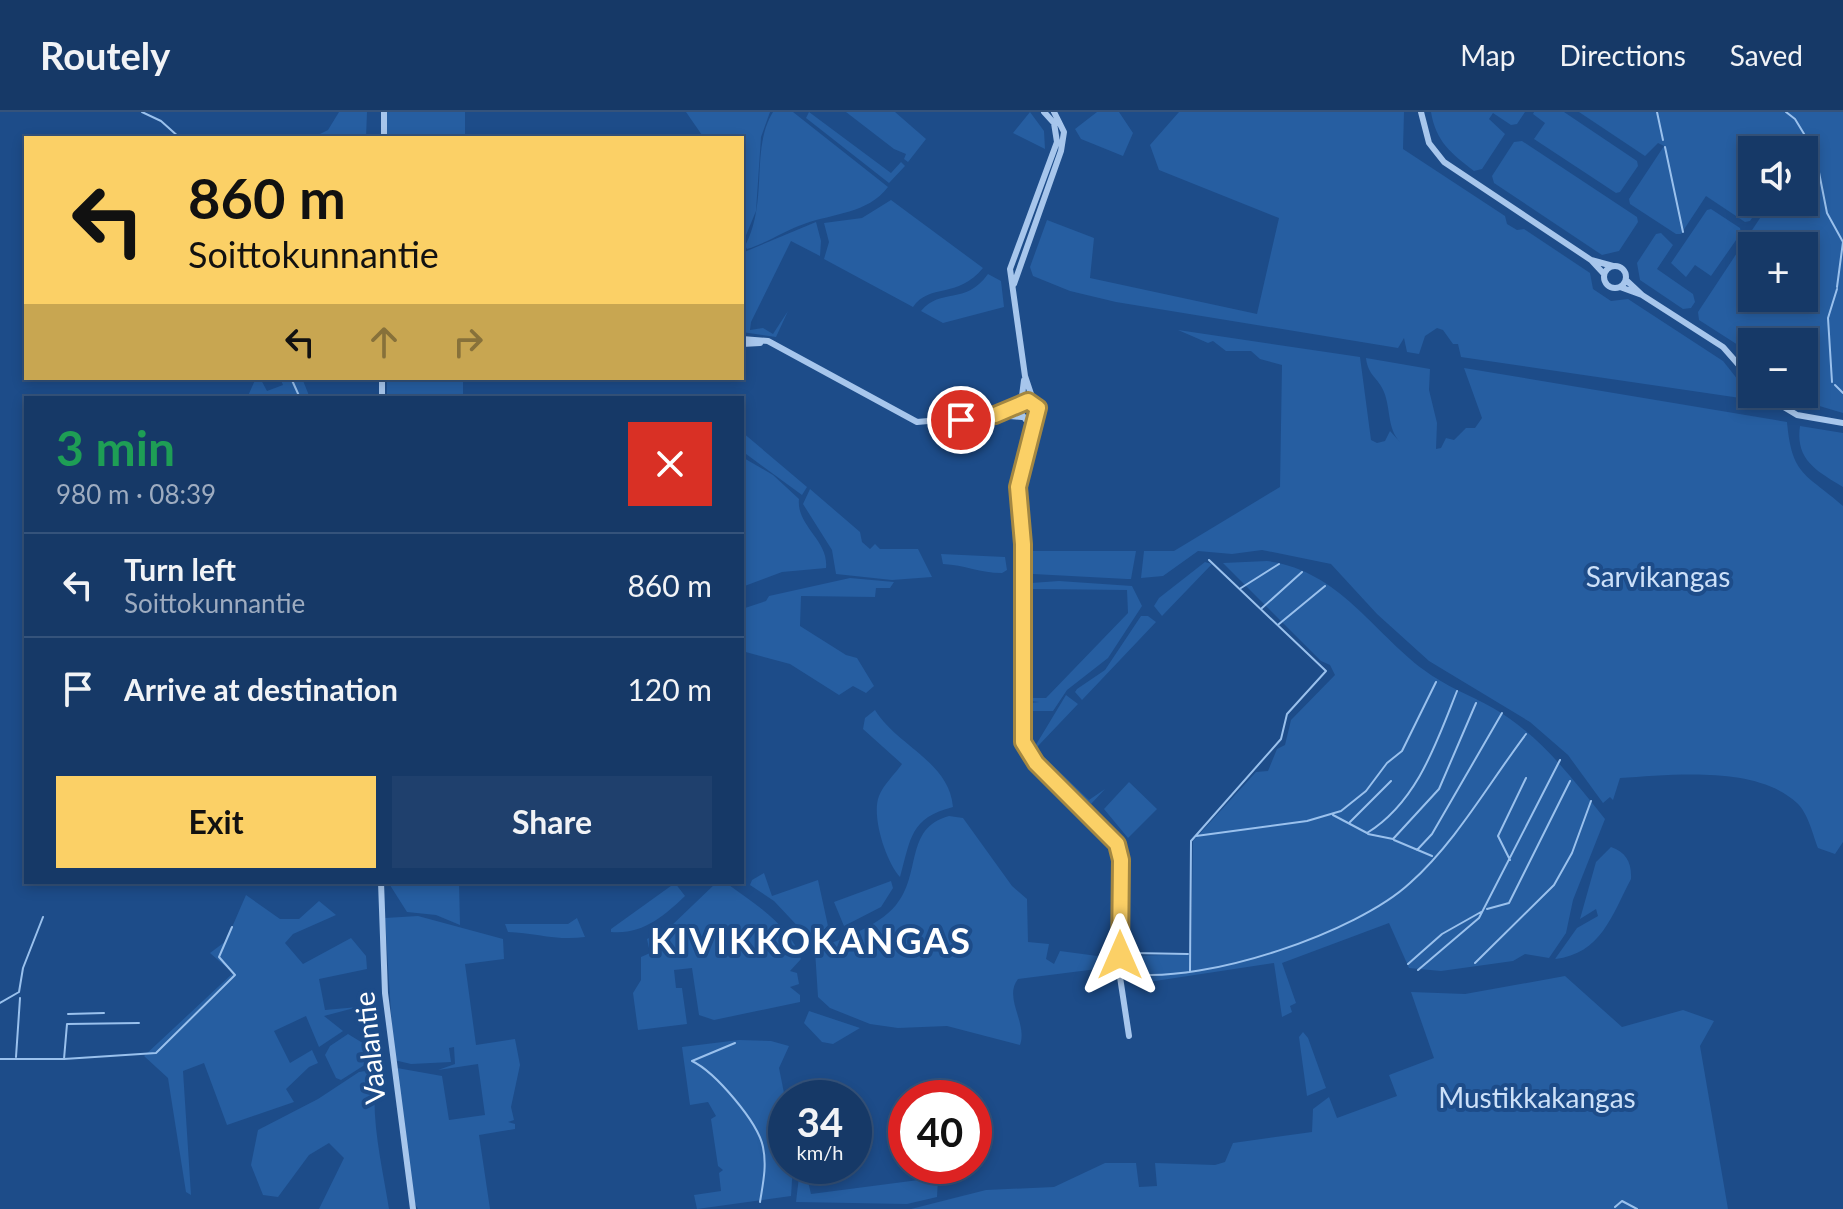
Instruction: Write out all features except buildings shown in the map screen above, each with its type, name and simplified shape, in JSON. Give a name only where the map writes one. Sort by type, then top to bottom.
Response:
[{"type":"street","points":[[384,112],[384,136]]},
{"type":"street","points":[[1044,112],[1054,123],[1057,142],[1015,271],[1013,291],[1025,376],[1039,410],[1018,492],[1023,544],[1023,742],[1036,763],[1107,831],[1119,848],[1120,977],[1129,1036]]},
{"type":"street","points":[[1035,209],[1063,143],[1062,126],[1054,112]]},
{"type":"street","points":[[1421,112],[1429,143],[1444,162],[1591,260],[1604,274],[1608,285],[1642,295]]},
{"type":"street","points":[[1591,260],[1624,269],[1626,280],[1642,295],[1723,347],[1738,364]]},
{"type":"street","points":[[1604,274],[1613,266]]},
{"type":"street","points":[[1620,287],[1626,280]]},
{"type":"street","points":[[744,342],[763,340],[917,422],[995,415],[1036,417]]},
{"type":"street","points":[[1025,376],[1023,418],[1030,437]]},
{"type":"street","points":[[995,415],[1022,404],[1034,403]]},
{"type":"street","points":[[1785,408],[1797,415],[1843,423]]},
{"type":"street","name":"Vaalantie","points":[[381,884],[387,1007],[413,1209]]},
{"type":"green space","points":[[339,112],[367,112],[366,136],[316,136],[328,130]]},
{"type":"green space","points":[[387,112],[465,112],[465,136],[387,136]]},
{"type":"green space","points":[[686,112],[770,112],[761,137],[756,211],[744,240],[744,136],[703,136]]},
{"type":"green space","points":[[773,112],[793,112],[888,187],[860,208],[804,224],[747,249],[745,246],[756,211],[762,142]]},
{"type":"green space","points":[[809,112],[891,173],[901,162],[905,166],[889,183],[806,118]]},
{"type":"green space","points":[[846,112],[895,112],[926,139],[908,162],[904,159],[906,154],[894,149]]},
{"type":"green space","points":[[1030,112],[1044,131],[1045,149],[1013,133]]},
{"type":"green space","points":[[1097,112],[1119,112],[1133,133],[1123,156],[1081,139],[1075,129]]},
{"type":"green space","points":[[1179,112],[1404,112],[1403,149],[1505,216],[1507,224],[1517,230],[1524,229],[1590,273],[1593,289],[1611,301],[1628,299],[1723,361],[1738,380],[1738,398],[1461,357],[1458,344],[1453,344],[1443,330],[1437,328],[1425,336],[1419,354],[1407,352],[1404,338],[1398,348],[1116,302],[1070,291],[1033,276],[1030,267],[1047,220],[1094,238],[1090,278],[1257,314],[1279,218],[1159,170],[1150,145]]},
{"type":"green space","points":[[1431,112],[1525,112],[1517,124],[1511,125],[1493,113],[1489,119],[1505,134],[1482,169],[1474,171],[1446,146]]},
{"type":"green space","points":[[1534,112],[1564,112],[1637,161],[1638,166],[1620,192],[1616,193],[1534,139],[1545,123]]},
{"type":"green space","points":[[1579,112],[1843,112],[1843,413],[1818,406],[1818,328],[1738,328],[1738,345],[1699,320],[1698,312],[1738,251],[1738,312],[1818,312],[1818,232],[1751,232],[1761,216],[1818,216],[1818,136],[1738,136],[1738,216],[1753,216],[1745,222],[1706,196],[1681,234],[1676,234],[1630,204],[1629,199],[1664,146],[1658,143],[1645,156]]},
{"type":"green space","points":[[1522,141],[1637,217],[1638,222],[1619,251],[1602,255],[1494,183],[1492,176],[1514,142]]},
{"type":"green space","points":[[891,200],[983,268],[964,284],[927,295],[913,307],[824,259],[829,242],[824,223],[862,218]]},
{"type":"green space","points":[[1711,209],[1740,228],[1741,232],[1711,276],[1695,265],[1686,277],[1671,263],[1707,210]]},
{"type":"green space","points":[[816,222],[821,241],[820,256],[791,241],[751,322],[750,330],[763,328],[773,334],[788,311],[776,337],[744,332],[744,252]]},
{"type":"green space","points":[[1661,233],[1673,245],[1657,269],[1693,294],[1695,302],[1691,308],[1683,309],[1640,280],[1637,263],[1656,234]]},
{"type":"green space","points":[[988,274],[1001,281],[1004,307],[943,323],[921,311],[937,300],[971,290]]},
{"type":"green space","name":"Sarvikangas","points":[[1178,330],[1360,357],[1371,440],[1377,443],[1385,441],[1390,431],[1400,442],[1393,431],[1384,392],[1369,369],[1366,358],[1430,369],[1429,390],[1437,423],[1436,449],[1441,448],[1446,438],[1454,440],[1466,428],[1475,428],[1482,418],[1464,368],[1787,422],[1797,464],[1843,506],[1843,842],[1835,854],[1818,848],[1807,818],[1797,803],[1780,791],[1760,783],[1713,775],[1620,778],[1613,800],[1610,797],[1603,803],[1568,755],[1530,722],[1429,661],[1377,614],[1331,564],[1262,550],[1232,554],[1198,551],[1163,576],[1141,578],[1144,551],[1174,551],[1280,487],[1282,365],[1260,359],[1251,351],[1226,351],[1213,341],[1208,343]]},
{"type":"green space","points":[[255,380],[261,380],[267,391],[283,385],[281,380],[303,380],[309,396],[248,396]]},
{"type":"green space","points":[[387,380],[463,380],[463,396],[387,396]]},
{"type":"green space","points":[[1800,426],[1843,433],[1843,487],[1817,470],[1805,456],[1799,438]]},
{"type":"green space","points":[[744,434],[807,487],[802,495],[744,452]]},
{"type":"green space","points":[[744,458],[773,475],[799,499],[802,517],[826,558],[826,568],[782,572],[744,586]]},
{"type":"green space","points":[[810,489],[860,532],[862,542],[870,549],[875,544],[880,549],[918,549],[932,577],[892,580],[836,574],[832,550],[803,504]]},
{"type":"green space","points":[[1032,551],[1136,551],[1131,579],[1127,579],[1033,574]]},
{"type":"green space","points":[[941,554],[1005,557],[1007,570],[994,573],[943,564]]},
{"type":"green space","points":[[1267,561],[1314,576],[1334,589],[1424,670],[1493,708],[1526,731],[1554,758],[1605,819],[1573,900],[1566,933],[1549,958],[1525,954],[1513,961],[1441,971],[1409,968],[1389,923],[1282,963],[1296,1003],[1290,1006],[1292,1012],[1282,1017],[1274,963],[1142,983],[1135,978],[1133,956],[1191,954],[1193,841],[1256,772],[1268,771],[1277,749],[1285,745],[1291,720],[1335,675],[1330,665],[1321,661],[1223,563]]},
{"type":"green space","points":[[1205,562],[1212,564],[1162,616],[1154,606],[1159,598]]},
{"type":"green space","points":[[850,578],[894,582],[890,588],[876,588],[875,597],[801,596],[800,626],[846,655],[857,658],[874,686],[866,693],[853,686],[839,695],[790,664],[744,652],[744,608],[766,601],[769,596]]},
{"type":"green space","points":[[1059,581],[1132,586],[1142,606],[1108,658],[1067,690],[1053,711],[1032,711],[1030,703],[1039,702],[1030,701],[1030,645],[1031,698],[1046,698],[1128,613],[1127,590],[1033,589],[1031,640],[1031,583]]},
{"type":"green space","points":[[1141,616],[1148,616],[1156,622],[1082,700],[1075,692],[1077,689],[1105,670]]},
{"type":"green space","points":[[1066,695],[1078,704],[1038,746],[1039,752],[1089,800],[1105,789],[1091,804],[1034,748]]},
{"type":"green space","points":[[875,710],[942,778],[953,807],[928,817],[920,824],[910,841],[900,877],[881,838],[877,805],[883,788],[902,764],[863,729],[865,718]]},
{"type":"green space","points":[[1129,782],[1157,809],[1128,838],[1104,809]]},
{"type":"green space","points":[[949,816],[963,818],[1012,886],[1027,899],[1028,942],[1049,944],[1046,959],[1054,964],[1060,951],[1105,957],[1105,968],[1018,979],[1013,994],[1021,1028],[1020,1045],[947,1026],[898,1028],[870,1024],[830,1008],[818,997],[815,950],[858,932],[896,905],[909,880],[919,841],[935,822]]},
{"type":"green space","points":[[1611,847],[1624,855],[1631,873],[1618,906],[1594,941],[1571,956],[1555,959],[1577,928],[1598,916],[1596,909],[1580,919],[1596,862]]},
{"type":"green space","points":[[764,873],[772,896],[818,880],[828,926],[821,932],[806,935],[774,901],[750,885],[752,880]]},
{"type":"green space","points":[[891,881],[893,888],[881,907],[844,926],[834,902]]},
{"type":"green space","points":[[389,884],[459,884],[460,925],[436,915],[407,912]]},
{"type":"green space","points":[[674,884],[685,896],[661,917],[642,927],[622,932],[611,932]]},
{"type":"green space","points":[[715,884],[728,884],[780,925],[796,947],[801,959],[790,971],[797,973],[799,984],[790,987],[800,995],[800,1002],[714,1020],[699,1015],[692,968],[674,970],[676,988],[682,988],[687,1024],[638,1030],[633,993],[641,980],[641,957],[650,953],[647,939],[669,928]]},
{"type":"green space","points":[[246,895],[280,919],[299,919],[319,901],[336,915],[293,934],[285,943],[303,964],[351,938],[366,956],[367,969],[319,979],[325,1010],[358,1007],[324,1016],[343,1031],[319,1047],[306,1016],[274,1031],[290,1063],[312,1050],[318,1063],[309,1067],[286,1089],[294,1102],[227,1125],[204,1063],[183,1071],[191,1195],[186,1192],[168,1078],[144,1056],[233,973],[210,953],[226,941]]},
{"type":"green space","points":[[418,916],[503,939],[504,959],[465,964],[476,1045],[515,1039],[520,1065],[511,1107],[514,1120],[508,1122],[515,1124],[515,1129],[479,1135],[490,1209],[418,1209],[413,1200],[397,1068],[442,1076],[449,1120],[485,1115],[478,1064],[438,1070],[455,1064],[454,1047],[449,1048],[451,1062],[411,1064],[394,1060],[385,918]]},
{"type":"green space","points":[[577,918],[585,937],[508,932],[505,924],[568,924]]},
{"type":"green space","name":"Mustikkakangas","points":[[1565,976],[1622,1027],[1683,1010],[1714,1021],[1700,1046],[1728,1209],[911,1209],[986,1190],[1054,1187],[1105,1163],[1136,1163],[1139,1187],[1157,1186],[1155,1163],[1215,1165],[1225,1162],[1233,1143],[1312,1132],[1313,1109],[1329,1097],[1337,1118],[1397,1096],[1389,1075],[1434,1058],[1411,992],[1465,994]]},
{"type":"green space","points":[[809,1011],[860,1028],[833,1044],[822,1042],[804,1023]]},
{"type":"green space","points":[[1303,1032],[1326,1088],[1307,1096],[1299,1037]]},
{"type":"green space","points":[[348,1034],[379,1053],[378,1063],[363,1066],[341,1080],[336,1078],[325,1055],[330,1046]]},
{"type":"green space","points":[[739,1040],[771,1041],[789,1046],[779,1068],[781,1080],[768,1080],[768,1184],[792,1184],[791,1196],[697,1209],[694,1195],[721,1191],[719,1173],[723,1170],[718,1166],[711,1119],[716,1116],[708,1102],[690,1105],[682,1047]]},
{"type":"green space","points":[[377,1069],[375,1122],[389,1209],[319,1209],[344,1158],[329,1143],[309,1155],[278,1197],[263,1195],[251,1165],[258,1130],[318,1099],[359,1072]]},
{"type":"green space","points":[[798,1184],[809,1184],[811,1194],[888,1184],[938,1184],[937,1197],[907,1204],[796,1202]]},
{"type":"waterway","points":[[142,112],[161,121],[178,136]]},
{"type":"waterway","points":[[1657,112],[1663,140]]},
{"type":"waterway","points":[[1786,112],[1795,119],[1815,152],[1827,213],[1843,242],[1837,287]]},
{"type":"waterway","points":[[1665,147],[1683,232]]},
{"type":"waterway","points":[[1832,382],[1828,318],[1837,289]]},
{"type":"waterway","points":[[292,380],[299,396]]},
{"type":"waterway","points":[[1835,385],[1843,393]]},
{"type":"waterway","points":[[1190,971],[1191,841],[1281,739],[1287,714],[1326,671],[1209,560]]},
{"type":"waterway","points":[[1241,588],[1279,564]]},
{"type":"waterway","points":[[1262,608],[1302,572]]},
{"type":"waterway","points":[[1279,624],[1325,586]]},
{"type":"waterway","points":[[1196,836],[1307,821],[1341,811],[1366,791],[1387,763],[1402,751],[1436,682]]},
{"type":"waterway","points":[[1333,815],[1367,833],[1384,820],[1399,805],[1423,770],[1457,691]]},
{"type":"waterway","points":[[1368,834],[1393,839],[1439,789],[1476,703]]},
{"type":"waterway","points":[[1417,850],[1432,834],[1502,713]]},
{"type":"waterway","points":[[1132,974],[1199,971],[1278,951],[1354,920],[1386,902],[1427,867],[1471,812],[1526,734]]},
{"type":"waterway","points":[[1418,970],[1479,918],[1560,760]]},
{"type":"waterway","points":[[1510,860],[1498,836],[1526,778]]},
{"type":"waterway","points":[[1350,822],[1391,781]]},
{"type":"waterway","points":[[1487,909],[1509,903],[1570,781]]},
{"type":"waterway","points":[[1475,963],[1554,885],[1572,853],[1591,801]]},
{"type":"waterway","points":[[1394,840],[1432,856]]},
{"type":"waterway","points":[[1408,964],[1442,934],[1481,912]]},
{"type":"waterway","points":[[0,1003],[19,992],[23,968],[43,917]]},
{"type":"waterway","points":[[64,1059],[156,1053],[235,975],[219,957],[232,927]]},
{"type":"waterway","points":[[1133,953],[1188,954]]},
{"type":"waterway","points":[[16,1057],[20,998]]},
{"type":"waterway","points":[[68,1014],[104,1013]]},
{"type":"waterway","points":[[0,1059],[64,1059],[67,1024],[139,1023]]},
{"type":"waterway","points":[[735,1043],[692,1061],[734,1099],[759,1137],[765,1161],[760,1202]]},
{"type":"waterway","points":[[1615,1207],[1622,1201],[1637,1209]]},
{"type":"district","name":"KIVIKKOKANGAS","points":[[811,941]]},
{"type":"route","points":[[961,420],[995,415],[1028,401],[1038,408],[1018,487],[1023,544],[1023,742],[1036,763],[1117,844],[1121,860],[1120,955]]}]
